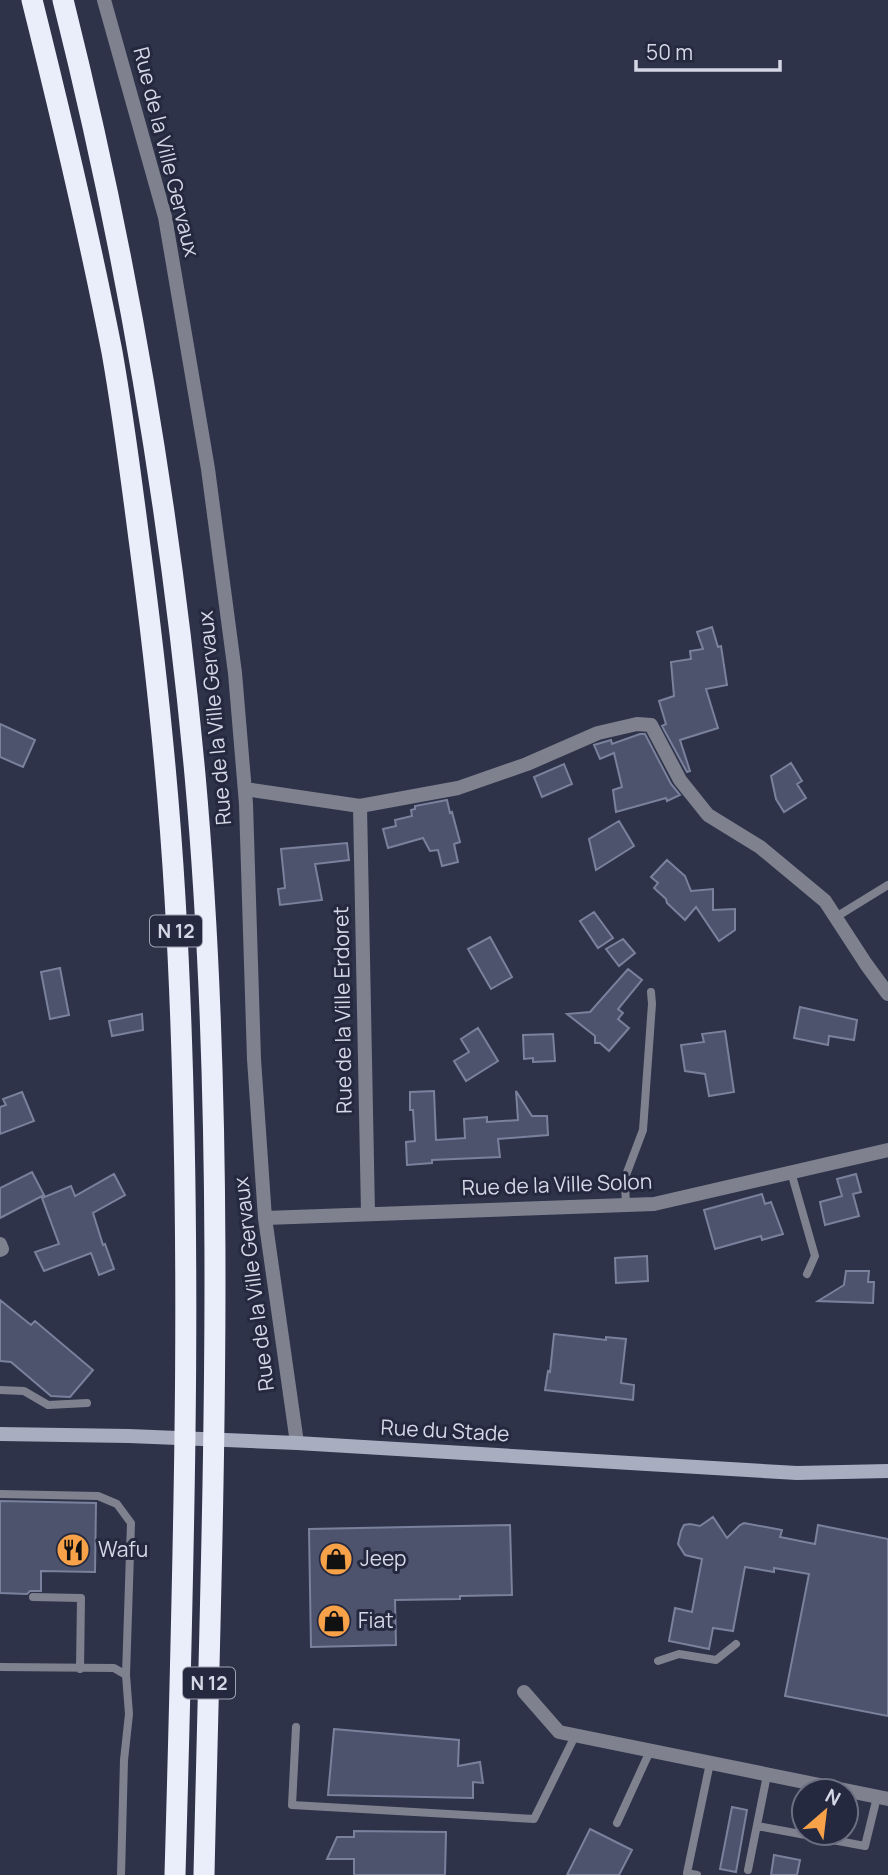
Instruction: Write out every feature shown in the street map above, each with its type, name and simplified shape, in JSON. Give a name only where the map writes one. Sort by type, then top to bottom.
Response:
[{"type":"highway","name":"N 12","points":[[32,0],[66,138],[113,356],[151,626],[165,765],[175,898],[186,1219],[184,1538],[175,1875]]},
{"type":"highway","name":"N 12","points":[[63,0],[109,198],[149,413],[168,537],[195,778],[213,1103],[215,1293],[204,1875]]},
{"type":"main road","name":"Rue du Stade","points":[[0,1434],[289,1443],[797,1473],[888,1471]]},
{"type":"street","name":"Rue de la Ville Gervaux","points":[[104,0],[165,217],[210,483],[235,673],[245,789],[254,1059],[265,1218],[289,1443]]},
{"type":"street","points":[[245,789],[360,806],[458,788],[527,764],[598,733],[637,724],[651,725],[680,780],[708,815],[760,847],[825,901],[888,994]]},
{"type":"street","name":"Rue de la Ville Erdoret","points":[[360,806],[368,1213]]},
{"type":"street","name":"Rue de la Ville Solon","points":[[265,1218],[654,1204],[888,1150]]},
{"type":"street","points":[[0,1244],[0,1250]]},
{"type":"street","points":[[524,1692],[559,1732],[883,1798]]},
{"type":"lane","points":[[835,917],[888,885]]},
{"type":"lane","points":[[626,1205],[626,1175],[643,1130],[651,992]]},
{"type":"lane","points":[[791,1172],[815,1256],[807,1275]]},
{"type":"lane","points":[[0,1390],[24,1391],[48,1405],[87,1403]]},
{"type":"lane","points":[[0,1494],[98,1496],[117,1504],[131,1523],[127,1675],[129,1714],[124,1760],[121,1875]]},
{"type":"lane","points":[[33,1597],[81,1598],[80,1669]]},
{"type":"lane","points":[[658,1661],[679,1654],[716,1660],[736,1644]]},
{"type":"lane","points":[[0,1667],[114,1668],[127,1675]]},
{"type":"lane","points":[[296,1727],[292,1805],[534,1819],[575,1735]]},
{"type":"lane","points":[[617,1823],[650,1751]]},
{"type":"lane","points":[[697,1875],[687,1873],[710,1763]]},
{"type":"lane","points":[[748,1870],[767,1775]]},
{"type":"lane","points":[[757,1826],[864,1846],[883,1798]]},
{"type":"building","points":[[712,627],[718,647],[721,646],[727,685],[706,689],[718,728],[680,740],[690,771],[687,772],[662,726],[666,724],[659,701],[674,696],[671,662],[691,659],[690,651],[703,649],[697,632]]},
{"type":"building","points":[[0,724],[35,740],[23,767],[0,757]]},
{"type":"building","points":[[645,734],[671,784],[680,795],[667,801],[666,798],[616,812],[613,790],[622,787],[614,753],[600,759],[594,745],[611,740],[612,744]]},
{"type":"building","points":[[791,763],[802,781],[797,784],[806,798],[784,812],[776,799],[771,776]]},
{"type":"building","points":[[564,764],[572,784],[542,797],[534,777]]},
{"type":"building","points":[[447,800],[460,842],[454,844],[458,862],[442,866],[438,850],[430,851],[423,838],[388,848],[383,829],[396,826],[395,820],[412,816],[411,810],[415,809],[415,806]]},
{"type":"building","points":[[619,821],[634,846],[596,870],[589,839]]},
{"type":"building","points":[[347,843],[349,860],[315,864],[322,900],[280,905],[278,889],[285,888],[281,849]]},
{"type":"building","points":[[667,860],[685,876],[691,891],[713,889],[713,910],[735,909],[735,930],[719,941],[696,907],[685,920],[667,903],[654,888],[658,883],[651,877]]},
{"type":"building","points":[[594,912],[613,938],[598,948],[580,921]]},
{"type":"building","points":[[490,937],[512,977],[491,989],[468,949]]},
{"type":"building","points":[[623,939],[635,953],[619,966],[606,949]]},
{"type":"building","points":[[60,968],[69,1015],[50,1019],[41,972]]},
{"type":"building","points":[[628,969],[642,980],[618,1009],[623,1013],[618,1019],[629,1028],[609,1051],[600,1043],[595,1043],[595,1036],[567,1014],[590,1012]]},
{"type":"building","points":[[800,1007],[857,1020],[854,1040],[829,1036],[828,1045],[794,1038]]},
{"type":"building","points":[[142,1014],[143,1030],[112,1036],[109,1021]]},
{"type":"building","points":[[478,1028],[498,1061],[466,1081],[454,1061],[469,1052],[461,1039]]},
{"type":"building","points":[[725,1031],[734,1092],[709,1096],[705,1074],[685,1071],[681,1045],[704,1042],[702,1034]]},
{"type":"building","points":[[553,1034],[555,1061],[533,1062],[533,1058],[524,1059],[523,1035]]},
{"type":"building","points":[[434,1091],[436,1140],[465,1138],[464,1119],[487,1117],[487,1122],[518,1120],[516,1091],[532,1116],[547,1116],[548,1135],[498,1139],[500,1157],[432,1160],[432,1163],[407,1165],[406,1142],[415,1141],[410,1092]]},
{"type":"building","points":[[22,1092],[34,1121],[0,1134],[0,1107],[6,1105],[3,1099]]},
{"type":"building","points":[[32,1172],[44,1195],[0,1218],[0,1188]]},
{"type":"building","points":[[114,1174],[125,1195],[93,1213],[114,1269],[99,1275],[91,1253],[44,1271],[35,1252],[59,1244],[42,1198],[71,1186],[75,1196]]},
{"type":"building","points":[[856,1174],[861,1192],[853,1194],[859,1216],[825,1225],[820,1202],[842,1196],[837,1179]]},
{"type":"building","points":[[762,1194],[765,1204],[771,1202],[783,1234],[762,1240],[761,1236],[715,1249],[704,1210]]},
{"type":"building","points":[[647,1256],[648,1281],[616,1283],[615,1258]]},
{"type":"building","points":[[846,1271],[869,1271],[868,1282],[874,1282],[873,1303],[818,1301],[844,1285]]},
{"type":"building","points":[[0,1300],[31,1325],[35,1321],[93,1370],[70,1397],[51,1396],[11,1362],[0,1361]]},
{"type":"building","points":[[554,1334],[606,1340],[606,1337],[626,1339],[621,1383],[634,1385],[633,1400],[545,1390]]},
{"type":"building","points":[[0,1501],[96,1503],[95,1572],[41,1571],[41,1591],[30,1591],[27,1594],[0,1593]]},
{"type":"building","points":[[713,1517],[727,1538],[744,1523],[782,1530],[780,1537],[815,1544],[818,1525],[888,1539],[888,1716],[785,1696],[809,1574],[774,1568],[774,1572],[745,1567],[733,1631],[713,1628],[709,1649],[669,1641],[675,1608],[692,1612],[702,1559],[685,1555],[678,1544],[681,1531],[684,1525],[700,1526]]},
{"type":"building","points":[[510,1525],[512,1595],[395,1600],[396,1645],[311,1647],[309,1529]]},
{"type":"building","points":[[334,1729],[459,1740],[458,1766],[480,1762],[483,1783],[473,1782],[473,1798],[328,1795]]},
{"type":"building","points":[[732,1807],[747,1810],[736,1872],[720,1869]]},
{"type":"building","points":[[590,1829],[632,1850],[619,1875],[567,1875]]},
{"type":"building","points":[[354,1831],[446,1832],[445,1875],[354,1875],[354,1859],[327,1859],[337,1837],[354,1837]]},
{"type":"building","points":[[774,1855],[800,1860],[797,1875],[771,1875]]},
{"type":"place","name":"Wafu","points":[[73,1550]]},
{"type":"place","name":"Jeep","points":[[336,1559]]},
{"type":"place","name":"Fiat","points":[[334,1621]]}]
